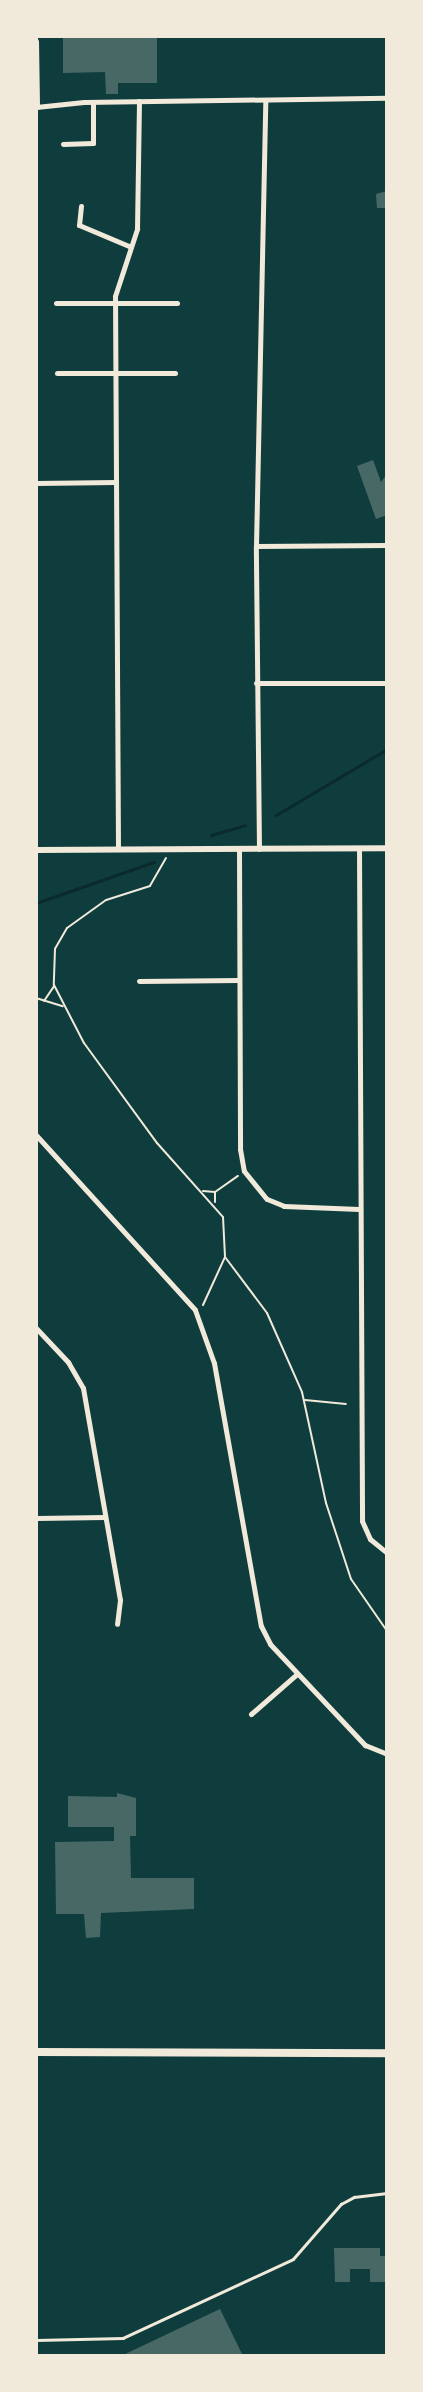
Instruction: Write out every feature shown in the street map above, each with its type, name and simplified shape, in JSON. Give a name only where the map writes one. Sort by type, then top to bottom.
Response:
[{"type":"main road","points":[[36,2052],[387,2052]]},
{"type":"street","points":[[36,41],[36,107],[93,102],[387,98]]},
{"type":"street","points":[[259,849],[256,546],[265,100]]},
{"type":"street","points":[[118,848],[115,303],[137,229],[138,101]]},
{"type":"street","points":[[63,144],[93,143],[93,102]]},
{"type":"street","points":[[81,206],[79,225],[131,247]]},
{"type":"street","points":[[56,303],[177,303]]},
{"type":"street","points":[[57,373],[175,373]]},
{"type":"street","points":[[36,483],[116,482]]},
{"type":"street","points":[[256,546],[387,545]]},
{"type":"street","points":[[256,683],[387,683]]},
{"type":"street","points":[[36,850],[118,848],[387,848]]},
{"type":"street","points":[[359,848],[359,1209],[362,1521],[370,1539],[387,1554]]},
{"type":"street","points":[[239,849],[240,1149],[244,1171],[267,1199],[284,1206],[359,1209]]},
{"type":"street","points":[[140,981],[239,980]]},
{"type":"street","points":[[36,1135],[195,1310],[214,1363],[261,1626],[297,1674],[365,1746],[387,1754]]},
{"type":"street","points":[[36,1328],[80,1380],[120,1600],[117,1624]]},
{"type":"street","points":[[36,1518],[105,1517]]},
{"type":"street","points":[[251,1714],[297,1674]]},
{"type":"lane","points":[[36,2340],[123,2338],[293,2259],[340,2204],[354,2197],[387,2193]]},
{"type":"path","points":[[166,858],[150,886],[106,900],[67,928],[56,949],[54,985],[84,1043],[157,1143],[215,1203],[227,1227],[226,1257],[203,1305]]},
{"type":"path","points":[[44,1001],[54,985]]},
{"type":"path","points":[[36,998],[64,1006]]},
{"type":"path","points":[[203,1191],[216,1192],[238,1176]]},
{"type":"path","points":[[215,1203],[216,1192]]},
{"type":"path","points":[[226,1257],[267,1313],[305,1400],[326,1503],[357,1591],[387,1631]]},
{"type":"path","points":[[305,1400],[346,1404]]},
{"type":"building","points":[[63,36],[157,36],[157,83],[118,83],[118,94],[106,94],[105,72],[63,73]]},
{"type":"building","points":[[387,191],[385,208],[377,208],[376,194]]},
{"type":"building","points":[[373,460],[381,482],[387,474],[387,515],[376,519],[357,466]]},
{"type":"building","points":[[117,1793],[136,1798],[136,1836],[130,1836],[131,1878],[194,1878],[194,1909],[101,1913],[100,1937],[86,1938],[84,1914],[56,1914],[55,1842],[114,1841],[114,1827],[68,1827],[68,1796],[117,1797]]},
{"type":"building","points":[[334,2248],[380,2248],[380,2256],[387,2256],[387,2282],[370,2282],[370,2269],[350,2269],[350,2282],[335,2282]]},
{"type":"building","points":[[220,2309],[243,2356],[121,2356]]},
{"type":"waterway","points":[[276,815],[387,749]]},
{"type":"waterway","points":[[211,835],[245,825]]},
{"type":"waterway","points":[[36,903],[154,862]]}]
